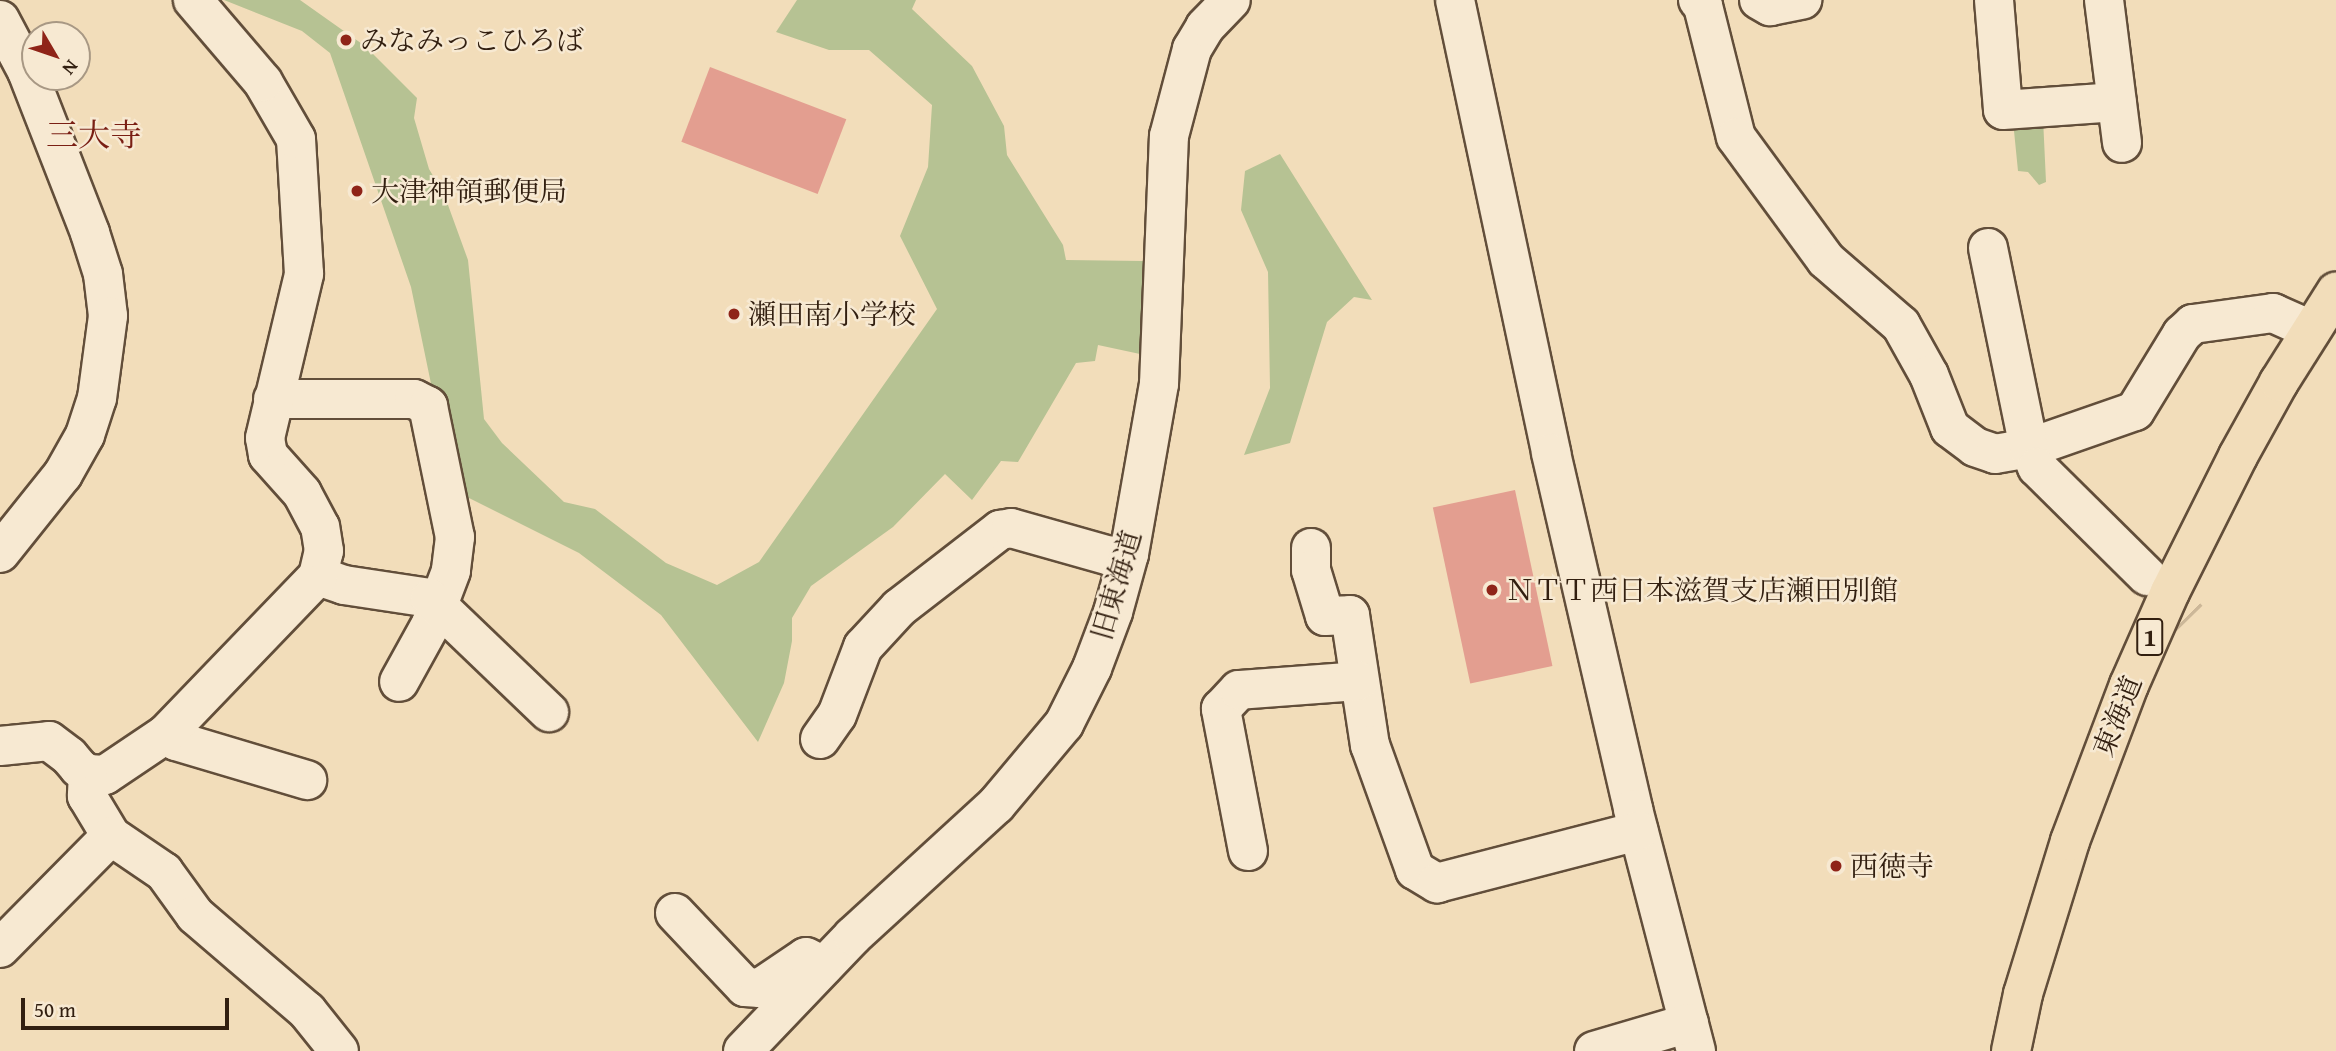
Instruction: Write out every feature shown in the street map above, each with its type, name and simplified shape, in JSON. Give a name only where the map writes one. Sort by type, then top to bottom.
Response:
[{"type":"highway","name":"東海道","points":[[2011,1051],[2027,981],[2070,841],[2129,685],[2203,524],[2311,330],[2336,292]]},
{"type":"street","points":[[0,746],[49,741],[88,774],[105,775],[166,734],[318,576],[324,551],[320,527],[302,493],[268,455],[265,438],[304,274],[296,139],[262,82],[194,0]]},
{"type":"street","name":"旧東海道","points":[[743,1051],[824,966],[996,805],[1064,723],[1092,668],[1113,612],[1129,554],[1159,384],[1170,136],[1192,49],[1205,27],[1231,0]]},
{"type":"street","points":[[1454,0],[1554,466],[1638,831],[1692,1037],[1594,1051]]},
{"type":"street","points":[[1759,0],[1770,6],[1802,0]]},
{"type":"street","points":[[1994,0],[2003,110],[2117,102]]},
{"type":"street","points":[[2104,0],[2122,143]]},
{"type":"street","points":[[1704,2],[1736,136],[1826,260],[1901,325],[1929,375],[1950,428],[1975,447],[1995,454],[2029,447],[2135,411],[2182,334],[2193,324],[2273,313],[2311,330]]},
{"type":"street","points":[[0,20],[27,71],[90,233],[103,274],[108,316],[97,398],[85,435],[63,474],[0,553]]},
{"type":"street","points":[[1987,248],[2029,447],[2037,467],[2147,576]]},
{"type":"street","points":[[273,399],[415,399],[428,407],[455,537],[452,571],[431,624],[399,682]]},
{"type":"street","points":[[820,739],[837,715],[863,647],[899,608],[1000,530],[1011,528],[1110,556],[1129,554]]},
{"type":"street","points":[[1311,548],[1311,570],[1325,616],[1350,615],[1370,746],[1415,870],[1437,883],[1638,831]]},
{"type":"street","points":[[318,576],[345,585],[430,598],[439,603],[549,712]]},
{"type":"street","points":[[1248,851],[1221,709],[1239,690],[1359,681]]},
{"type":"street","points":[[166,734],[176,741],[307,780]]},
{"type":"street","points":[[88,774],[87,796],[111,836],[164,872],[195,915],[307,1011],[340,1051]]},
{"type":"street","points":[[0,948],[111,836]]},
{"type":"street","points":[[675,913],[745,987],[760,988],[807,957],[824,966]]},
{"type":"green space","points":[[224,0],[300,0],[365,46],[417,98],[414,118],[429,169],[444,194],[468,260],[484,419],[502,443],[564,502],[595,509],[666,563],[717,585],[759,562],[937,309],[900,236],[928,167],[932,105],[869,50],[829,50],[776,32],[797,0],[916,0],[912,9],[972,66],[1004,126],[1007,155],[1063,245],[1066,260],[1143,261],[1140,354],[1098,345],[1095,361],[1076,363],[1018,462],[1001,461],[972,500],[945,474],[893,527],[811,586],[792,618],[792,641],[784,683],[758,742],[661,615],[579,553],[453,490],[411,287],[330,53],[302,31]]},
{"type":"green space","points":[[2043,118],[2046,182],[2039,185],[2028,172],[2018,171],[2013,121]]},
{"type":"green space","points":[[1280,154],[1372,300],[1354,297],[1327,322],[1290,443],[1244,455],[1270,388],[1268,272],[1241,210],[1245,171]]},
{"type":"building","points":[[710,67],[846,119],[818,194],[681,142]]},
{"type":"building","name":"ＮＴＴ西日本滋賀支店瀬田別館","points":[[1515,490],[1552,666],[1470,684],[1433,507]]},
{"type":"tunnel","points":[[2147,576],[2189,619]]},
{"type":"place","name":"みなみっこひろば","points":[[346,40]]},
{"type":"place","name":"大津神領郵便局","points":[[357,191]]},
{"type":"place","name":"瀬田南小学校","points":[[734,314]]},
{"type":"place","name":"ＮＴＴ西日本滋賀支店瀬田別館","points":[[1492,590]]},
{"type":"place","name":"西徳寺","points":[[1836,866]]},
{"type":"district","name":"三大寺","points":[[94,135]]}]
